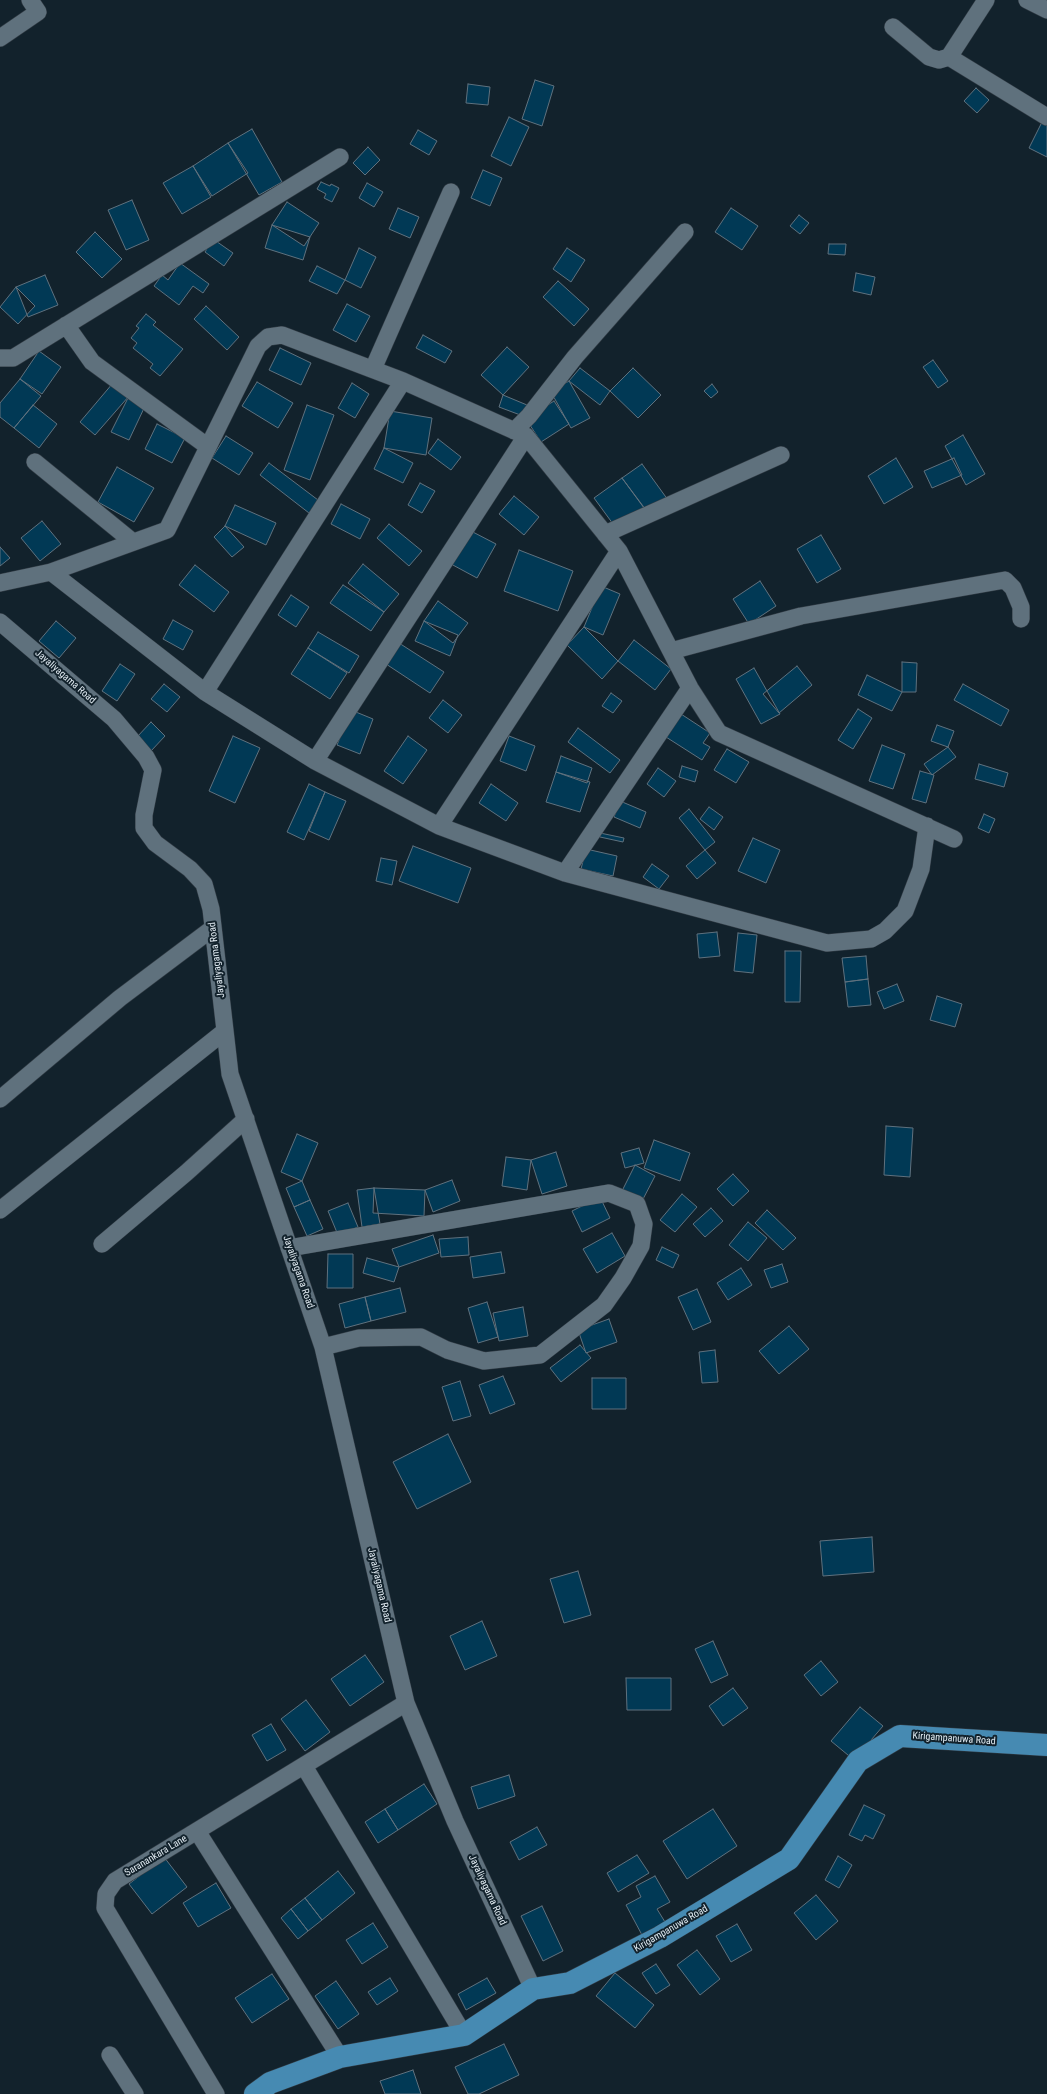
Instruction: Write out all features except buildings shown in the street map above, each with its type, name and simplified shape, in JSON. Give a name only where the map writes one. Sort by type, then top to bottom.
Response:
[{"type":"main road","name":"Kirigampanuwa Road","points":[[255,2094],[270,2083],[340,2057],[464,2035],[533,1989],[570,1983],[660,1937],[789,1859],[858,1761],[900,1736],[1047,1745]]},
{"type":"street","points":[[0,38],[38,12],[30,0]]},
{"type":"street","points":[[894,27],[929,57],[939,60],[949,57],[986,0]]},
{"type":"street","points":[[1027,0],[1047,10]]},
{"type":"street","points":[[949,57],[1047,117]]},
{"type":"street","points":[[0,358],[13,358],[340,157]]},
{"type":"street","points":[[373,369],[451,192]]},
{"type":"street","points":[[315,761],[520,433],[529,416],[575,357],[685,232]]},
{"type":"street","points":[[66,325],[92,362],[207,446]]},
{"type":"street","points":[[0,583],[51,572],[167,530],[207,446],[258,346],[268,337],[282,335],[403,381],[520,433],[619,551],[690,688],[719,733],[954,839]]},
{"type":"street","points":[[205,692],[403,381]]},
{"type":"street","points":[[605,534],[781,454]]},
{"type":"street","points":[[35,462],[133,542]]},
{"type":"street","points":[[439,826],[619,551]]},
{"type":"street","points":[[51,572],[205,692],[315,761],[439,826],[564,873],[827,943],[871,939],[885,931],[905,911],[921,869],[927,826]]},
{"type":"street","points":[[671,651],[801,616],[1005,580],[1013,588],[1021,607],[1021,619]]},
{"type":"street","name":"Jayaliyagama Road","points":[[0,622],[114,719],[146,757],[153,770],[144,815],[144,828],[155,843],[190,869],[204,884],[211,909],[230,1074],[323,1347],[406,1703],[454,1820],[533,1989]]},
{"type":"street","points":[[564,873],[690,688]]},
{"type":"street","points":[[0,1099],[120,998],[213,928]]},
{"type":"street","points":[[0,1210],[225,1031]]},
{"type":"street","points":[[102,1244],[186,1173],[246,1119]]},
{"type":"street","points":[[289,1248],[609,1193],[637,1204],[644,1224],[641,1246],[623,1278],[604,1305],[540,1355],[484,1361],[448,1350],[421,1337],[359,1338],[323,1347]]},
{"type":"street","name":"Saranankara Lane","points":[[216,2094],[105,1908],[106,1894],[115,1881],[406,1703]]},
{"type":"street","points":[[304,1766],[464,2035]]},
{"type":"street","points":[[197,1831],[340,2057]]},
{"type":"street","points":[[110,2055],[135,2094]]}]
